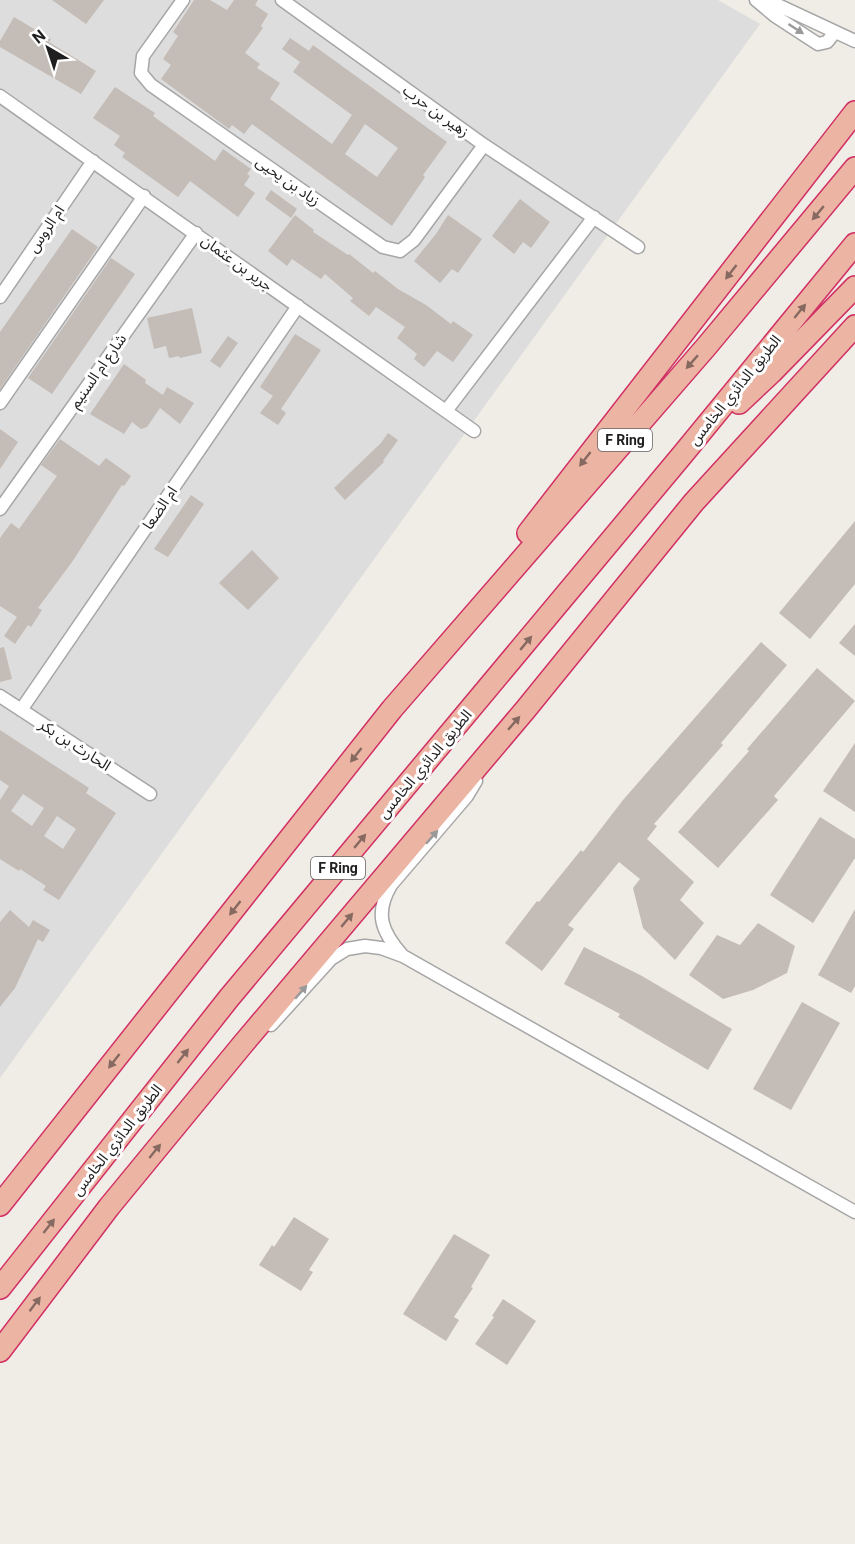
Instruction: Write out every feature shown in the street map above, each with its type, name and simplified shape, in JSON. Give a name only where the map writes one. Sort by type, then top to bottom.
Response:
[{"type":"highway","points":[[392,709],[855,112]]},
{"type":"highway","name":"F Ring","points":[[0,1205],[392,709],[706,347],[855,168]]},
{"type":"highway","name":"الطريق الدائري الخامس","points":[[0,1288],[229,998],[683,454],[855,244]]},
{"type":"highway","points":[[683,454],[772,372],[855,287]]},
{"type":"highway","points":[[0,1351],[109,1207],[243,1044],[526,709],[693,502],[855,326]]},
{"type":"street","name":"زياد بن يحيى","points":[[183,0],[143,56],[141,73],[151,85],[383,247],[400,251],[414,240],[484,145]]},
{"type":"street","name":"زهير بن حرب","points":[[282,0],[484,145],[638,247]]},
{"type":"street","points":[[756,0],[775,16],[818,44],[827,42],[835,32]]},
{"type":"street","points":[[767,0],[855,41]]},
{"type":"street","name":"جرير بن عثمان","points":[[0,96],[474,430]]},
{"type":"street","name":"ام الروس","points":[[0,297],[93,161]]},
{"type":"street","points":[[0,403],[144,196]]},
{"type":"street","points":[[446,411],[594,217]]},
{"type":"street","name":"شارع ام السنيم","points":[[0,509],[196,233]]},
{"type":"street","name":"ام الضعا","points":[[21,710],[298,306]]},
{"type":"street","name":"الحارث بن بكر","points":[[0,696],[150,794]]},
{"type":"street","points":[[403,956],[384,930],[382,914],[386,894],[391,885],[467,795],[478,776],[485,755]]},
{"type":"street","points":[[243,1044],[274,1022],[338,953],[365,945],[381,948],[403,956],[855,1212]]},
{"type":"shaded area","points":[[0,0],[718,0],[760,24],[0,1078]]},
{"type":"building","points":[[52,0],[104,0],[86,24]]},
{"type":"building","points":[[194,0],[210,0],[227,10],[234,0],[258,0],[255,5],[268,14],[261,26],[263,28],[245,53],[260,64],[257,68],[280,83],[270,99],[332,144],[352,115],[293,72],[300,62],[282,49],[290,38],[309,51],[313,45],[447,142],[423,175],[425,177],[392,226],[252,124],[244,134],[232,125],[229,129],[161,79],[171,65],[163,59],[178,36],[173,32]],"holes":[[[365,124],[398,148],[377,177],[345,154]]]},
{"type":"building","points":[[14,17],[51,39],[49,42],[96,71],[81,94],[0,47],[0,41]]},
{"type":"building","points":[[115,87],[155,113],[153,116],[215,161],[223,149],[251,169],[247,174],[250,176],[244,185],[255,193],[238,217],[190,181],[178,197],[122,157],[125,153],[114,145],[120,136],[93,118]]},
{"type":"building","points":[[271,190],[297,209],[291,218],[265,199]]},
{"type":"building","points":[[520,199],[550,222],[531,248],[523,242],[514,254],[492,236]]},
{"type":"building","points":[[295,215],[314,230],[313,232],[349,254],[373,273],[375,271],[451,324],[453,321],[473,335],[453,362],[437,351],[424,367],[414,359],[417,354],[397,338],[405,327],[376,307],[369,316],[350,301],[353,298],[325,274],[321,279],[292,259],[287,266],[268,251]]},
{"type":"building","points":[[448,215],[482,239],[458,273],[452,269],[440,283],[414,261]]},
{"type":"building","points":[[72,229],[98,247],[0,389],[0,332]]},
{"type":"building","points":[[111,258],[135,274],[52,394],[28,378]]},
{"type":"building","points":[[192,308],[202,353],[169,358],[166,346],[154,349],[147,318]]},
{"type":"building","points":[[295,334],[321,350],[281,409],[286,413],[278,425],[260,413],[273,396],[260,387]]},
{"type":"building","points":[[228,336],[238,343],[220,368],[210,361]]},
{"type":"building","points":[[124,364],[146,380],[145,383],[163,395],[167,387],[194,403],[180,424],[160,408],[147,427],[141,429],[132,422],[124,434],[90,414]]},
{"type":"building","points":[[0,429],[18,442],[0,469]]},
{"type":"building","points":[[388,433],[398,440],[384,462],[345,500],[334,488],[381,443]]},
{"type":"building","points":[[60,439],[99,466],[106,458],[131,476],[124,486],[122,485],[72,562],[38,608],[42,610],[31,627],[28,625],[15,644],[4,636],[17,617],[0,606],[0,538],[11,523],[19,529],[57,476],[41,465]]},
{"type":"building","points":[[191,495],[204,504],[168,557],[154,549]]},
{"type":"building","points":[[855,521],[855,584],[810,639],[779,613]]},
{"type":"building","points":[[252,550],[279,578],[248,610],[219,583]]},
{"type":"building","points":[[855,624],[855,656],[839,643]]},
{"type":"building","points":[[761,642],[787,665],[721,743],[723,745],[654,824],[657,826],[647,839],[694,882],[680,900],[704,923],[675,960],[643,928],[633,888],[640,879],[619,862],[568,925],[574,929],[542,971],[505,943],[537,901],[539,902],[581,850],[583,852],[623,800]]},
{"type":"building","points":[[4,647],[12,679],[0,682],[0,648]]},
{"type":"building","points":[[817,668],[855,701],[774,796],[778,800],[718,868],[678,832]]},
{"type":"building","points":[[0,730],[89,788],[86,793],[116,813],[59,900],[43,890],[46,886],[0,859],[0,800],[9,786],[0,780]],"holes":[[[23,794],[44,808],[32,826],[11,811]],[[57,816],[76,829],[63,849],[44,836]]]},
{"type":"building","points":[[855,743],[855,812],[823,791]]},
{"type":"building","points":[[820,817],[855,839],[855,858],[813,923],[770,895]]},
{"type":"building","points":[[855,909],[855,986],[851,993],[818,975]]},
{"type":"building","points":[[10,910],[29,927],[33,920],[50,930],[43,942],[38,939],[15,988],[0,1007],[0,922]]},
{"type":"building","points":[[758,923],[795,946],[787,973],[753,990],[723,999],[689,975],[717,935],[740,945]]},
{"type":"building","points":[[584,947],[642,976],[732,1029],[708,1070],[618,1017],[620,1014],[564,984]]},
{"type":"building","points":[[802,1002],[840,1023],[791,1110],[753,1089]]},
{"type":"building","points":[[294,1217],[329,1239],[309,1270],[313,1272],[301,1291],[259,1265]]},
{"type":"building","points":[[454,1234],[490,1255],[471,1287],[473,1288],[454,1317],[459,1320],[446,1341],[403,1314]]},
{"type":"building","points":[[503,1299],[536,1321],[507,1365],[475,1344],[494,1317],[492,1316]]}]
